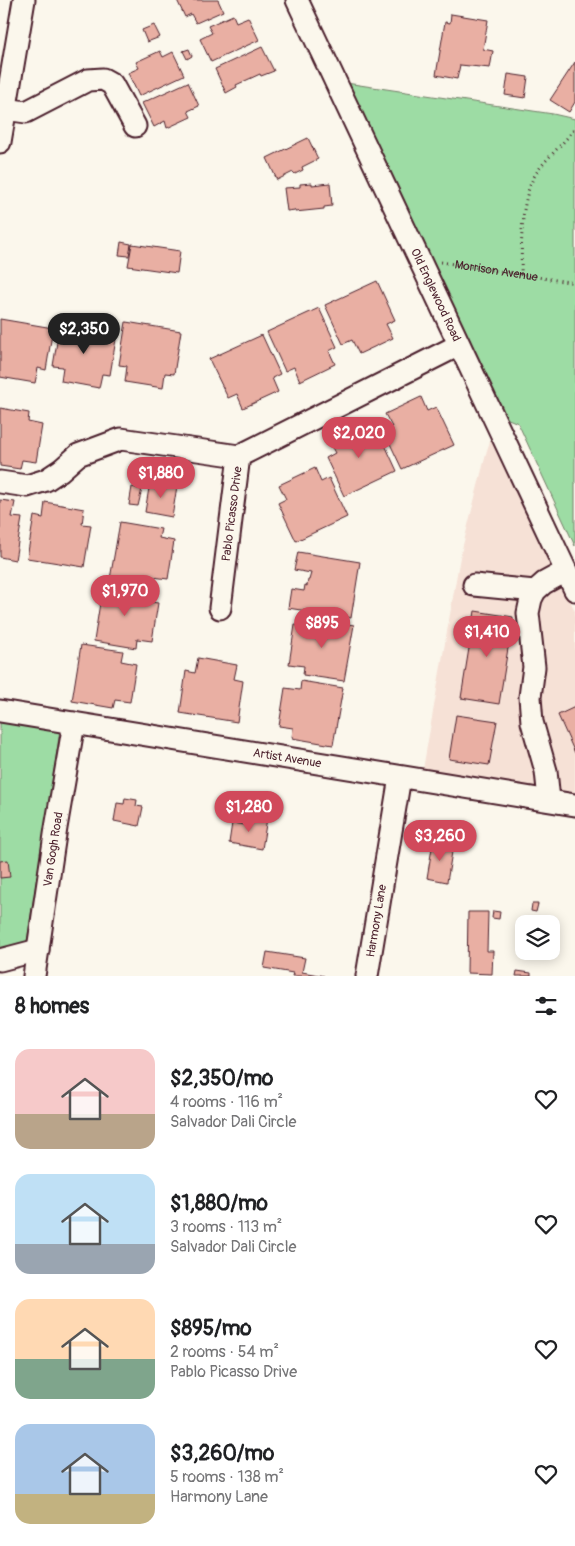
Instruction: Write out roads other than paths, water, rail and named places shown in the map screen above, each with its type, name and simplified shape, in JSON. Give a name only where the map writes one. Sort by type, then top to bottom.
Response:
[{"type":"street","points":[[0,142],[24,0]]},
{"type":"street","name":"Old Englewood Road","points":[[297,0],[575,590]]},
{"type":"street","points":[[3,117],[26,112],[88,80],[103,79],[112,84],[135,126]]},
{"type":"street","name":"Pablo Picasso Drive","points":[[220,608],[239,456],[459,345]]},
{"type":"street","points":[[0,482],[28,486],[46,480],[78,455],[121,439],[239,456]]},
{"type":"street","points":[[549,800],[546,771],[532,722],[530,698],[534,667],[528,612],[535,591],[544,583],[566,570]]},
{"type":"street","points":[[474,585],[535,591]]},
{"type":"street","name":"Artist Avenue","points":[[0,711],[575,805]]},
{"type":"street","name":"Van Gogh Road","points":[[34,976],[74,723]]},
{"type":"street","name":"Harmony Lane","points":[[367,976],[400,776]]},
{"type":"street","points":[[0,960],[38,950]]}]
